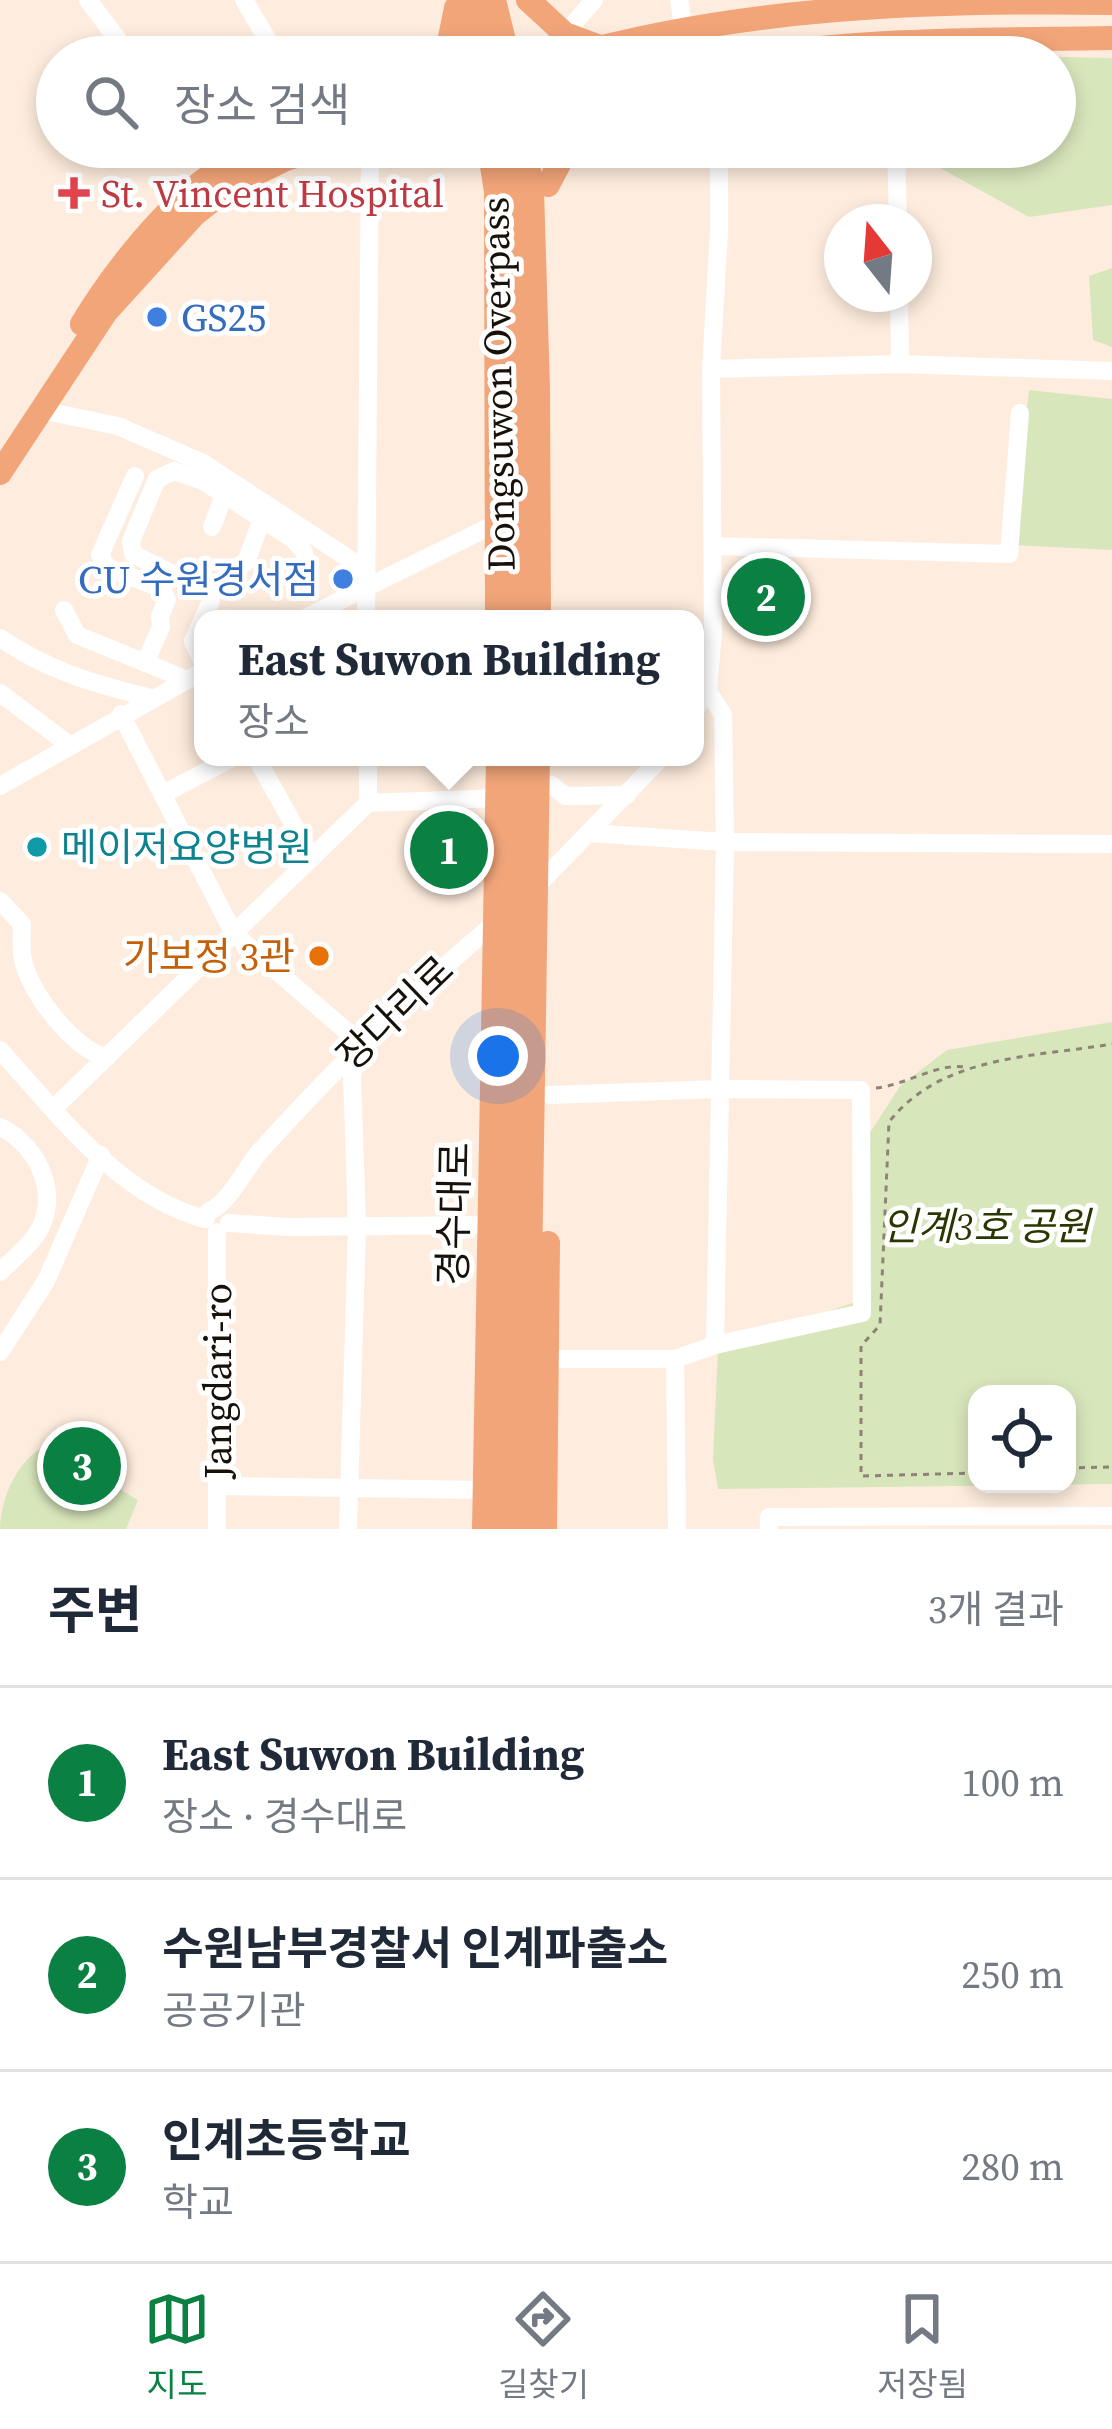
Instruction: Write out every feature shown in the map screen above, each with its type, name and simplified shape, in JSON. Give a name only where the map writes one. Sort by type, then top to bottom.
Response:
[{"type":"main road","points":[[451,36],[459,0]]},
{"type":"main road","points":[[459,0],[467,36]]},
{"type":"main road","points":[[475,0],[486,36]]},
{"type":"main road","points":[[494,0],[503,36]]},
{"type":"main road","points":[[510,0],[519,36]]},
{"type":"main road","points":[[528,0],[558,36]]},
{"type":"main road","points":[[658,36],[731,22],[939,3],[1112,3]]},
{"type":"main road","points":[[1076,40],[1112,38]]},
{"type":"main road","points":[[0,450],[107,282],[166,216],[222,168]]},
{"type":"main road","points":[[0,473],[106,312],[194,215],[230,188],[269,168]]},
{"type":"main road","points":[[494,168],[497,610]]},
{"type":"main road","name":"Dongsuwon Overpass","points":[[496,168],[517,262],[519,610]]},
{"type":"main road","name":"Dongsuwon Overpass","points":[[529,168],[537,344],[539,610]]},
{"type":"main road","points":[[545,168],[554,610]]},
{"type":"main road","points":[[548,185],[557,168]]},
{"type":"main road","name":"경수대로","points":[[484,1529],[498,766]]},
{"type":"main road","points":[[507,1529],[519,766]]},
{"type":"main road","points":[[526,1529],[538,766]]},
{"type":"main road","points":[[545,1529],[552,766]]},
{"type":"street","points":[[88,0],[115,36]]},
{"type":"street","points":[[244,0],[265,36]]},
{"type":"street","points":[[571,36],[594,0]]},
{"type":"street","points":[[679,0],[684,31]]},
{"type":"street","points":[[366,610],[370,168]]},
{"type":"street","points":[[704,697],[713,631],[711,369],[719,168]]},
{"type":"street","points":[[897,168],[898,204]]},
{"type":"street","points":[[899,312],[900,364]]},
{"type":"street","points":[[711,369],[900,364],[1112,371]]},
{"type":"street","points":[[40,410],[118,426],[203,463],[366,578]]},
{"type":"street","points":[[712,546],[1010,554],[1020,413]]},
{"type":"street","points":[[207,610],[211,601],[207,592],[133,554],[131,541],[157,479],[174,471],[203,481],[293,539],[304,552],[306,565]]},
{"type":"street","points":[[121,691],[161,627],[166,600],[163,589],[107,567],[100,555],[135,476]]},
{"type":"street","points":[[212,526],[224,494]]},
{"type":"street","points":[[246,562],[262,519]]},
{"type":"street","points":[[317,610],[366,578],[497,523]]},
{"type":"street","points":[[64,610],[77,635],[140,660],[194,670]]},
{"type":"street","points":[[0,638],[74,679],[151,698]]},
{"type":"street","points":[[0,786],[194,673]]},
{"type":"street","points":[[708,691],[723,715],[725,842],[716,1345]]},
{"type":"street","points":[[0,693],[68,745]]},
{"type":"street","points":[[121,714],[234,934],[360,1043],[352,1076],[357,1226],[348,1529]]},
{"type":"street","points":[[163,794],[217,766]]},
{"type":"street","points":[[261,766],[313,857]]},
{"type":"street","points":[[368,766],[368,803]]},
{"type":"street","name":"장다리로","points":[[218,1221],[256,1156],[360,1043],[443,964],[550,876],[654,766]]},
{"type":"street","points":[[551,785],[565,796],[627,795]]},
{"type":"street","points":[[53,1109],[368,803],[499,798]]},
{"type":"street","points":[[588,833],[725,842],[1112,844]]},
{"type":"street","points":[[0,901],[22,924],[23,962],[67,1034],[106,1058]]},
{"type":"street","points":[[0,1050],[101,1155],[142,1189],[183,1213],[218,1221],[490,1225]]},
{"type":"street","points":[[547,1359],[674,1359],[716,1345],[862,1313],[861,1090],[549,1095]]},
{"type":"street","points":[[0,1127],[31,1149],[47,1188],[37,1235],[0,1272]]},
{"type":"street","points":[[0,1352],[46,1281],[101,1155]]},
{"type":"street","name":"Jangdari-ro","points":[[217,1529],[218,1221]]},
{"type":"street","points":[[674,1359],[677,1529]]},
{"type":"street","points":[[218,1486],[485,1490]]},
{"type":"street","points":[[769,1529],[769,1517],[1112,1516]]},
{"type":"path","points":[[861,1090],[915,1080],[947,1065],[966,1067],[1112,1045]]},
{"type":"path","points":[[966,1067],[939,1079],[899,1108],[889,1122],[880,1325],[861,1346],[860,1476],[968,1473]]},
{"type":"path","points":[[1076,1468],[1112,1467]]},
{"type":"green space","points":[[1076,57],[1112,58],[1112,205],[1029,217],[940,168],[1076,168]]},
{"type":"green space","points":[[1112,268],[1112,347],[1093,340],[1089,276]]},
{"type":"green space","points":[[1029,390],[1112,399],[1112,550],[1013,545]]},
{"type":"green space","name":"인계3호 공원","points":[[1112,1022],[1112,1484],[1076,1484],[1076,1385],[968,1385],[968,1486],[718,1489],[713,1460],[718,1349],[861,1300],[857,1153],[900,1086],[947,1050]]},
{"type":"green space","points":[[46,1446],[138,1500],[126,1529],[0,1529],[12,1482],[27,1460]]},
{"type":"place","name":"St. Vincent Hospital","points":[[74,193]]},
{"type":"place","name":"GS25","points":[[157,317]]},
{"type":"place","name":"CU 수원경서점","points":[[343,579]]},
{"type":"place","name":"수원남부경찰서 인계파출소","points":[[766,597]]},
{"type":"place","name":"메이저요양벙원","points":[[37,847]]},
{"type":"place","name":"East Suwon Building","points":[[449,850]]},
{"type":"place","name":"가보정 3관","points":[[319,956]]},
{"type":"place","name":"인계초등학교","points":[[82,1466]]}]
